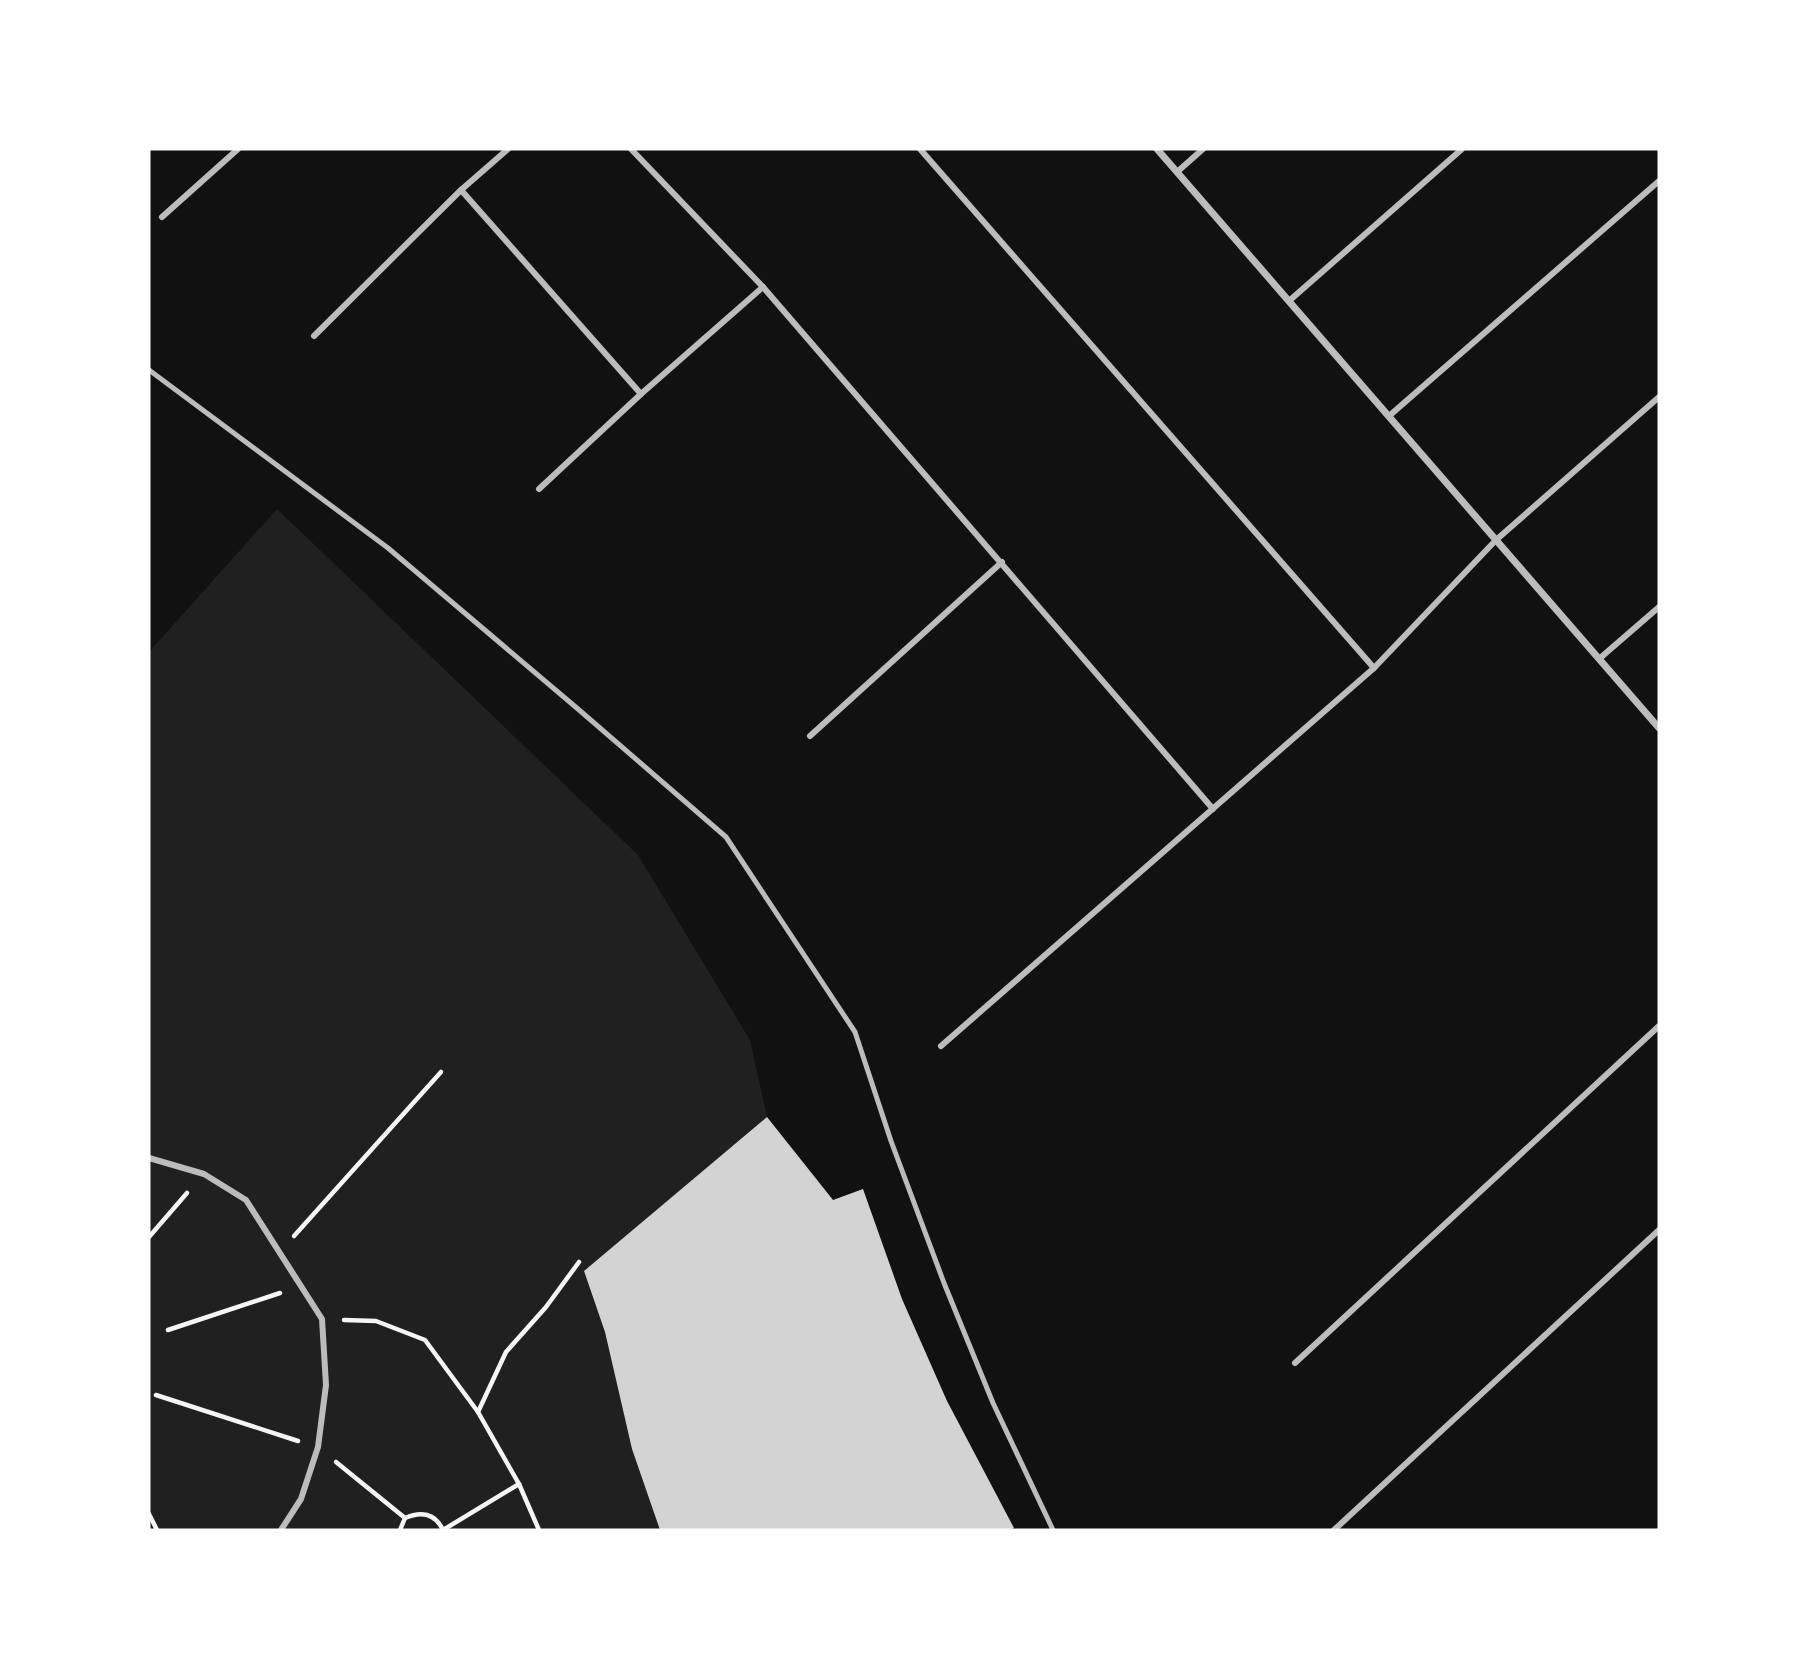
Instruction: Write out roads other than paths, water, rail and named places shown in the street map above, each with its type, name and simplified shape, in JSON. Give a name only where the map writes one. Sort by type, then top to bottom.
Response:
[{"type":"street","points":[[162,217],[238,149]]},
{"type":"street","points":[[314,336],[461,190],[509,149]]},
{"type":"street","points":[[631,149],[763,287],[1213,808]]},
{"type":"street","points":[[920,149],[1374,668]]},
{"type":"street","points":[[1157,149],[1659,729]]},
{"type":"street","points":[[1177,172],[1203,149]]},
{"type":"street","points":[[1289,301],[1462,149]]},
{"type":"street","points":[[1389,416],[1659,181]]},
{"type":"street","points":[[461,190],[641,394]]},
{"type":"street","points":[[538,489],[763,287]]},
{"type":"street","points":[[941,1046],[1374,668],[1496,540],[1659,397]]},
{"type":"street","points":[[810,736],[1002,562]]},
{"type":"street","points":[[1599,659],[1659,607]]},
{"type":"street","points":[[1295,1363],[1659,1026]]},
{"type":"street","points":[[149,1158],[204,1174],[246,1200],[322,1319],[326,1385],[318,1447],[301,1499],[281,1530]]},
{"type":"street","points":[[1334,1530],[1659,1230]]},
{"type":"lane","points":[[149,370],[388,548],[726,838],[855,1032],[891,1141],[944,1283],[993,1403],[1053,1530]]}]
